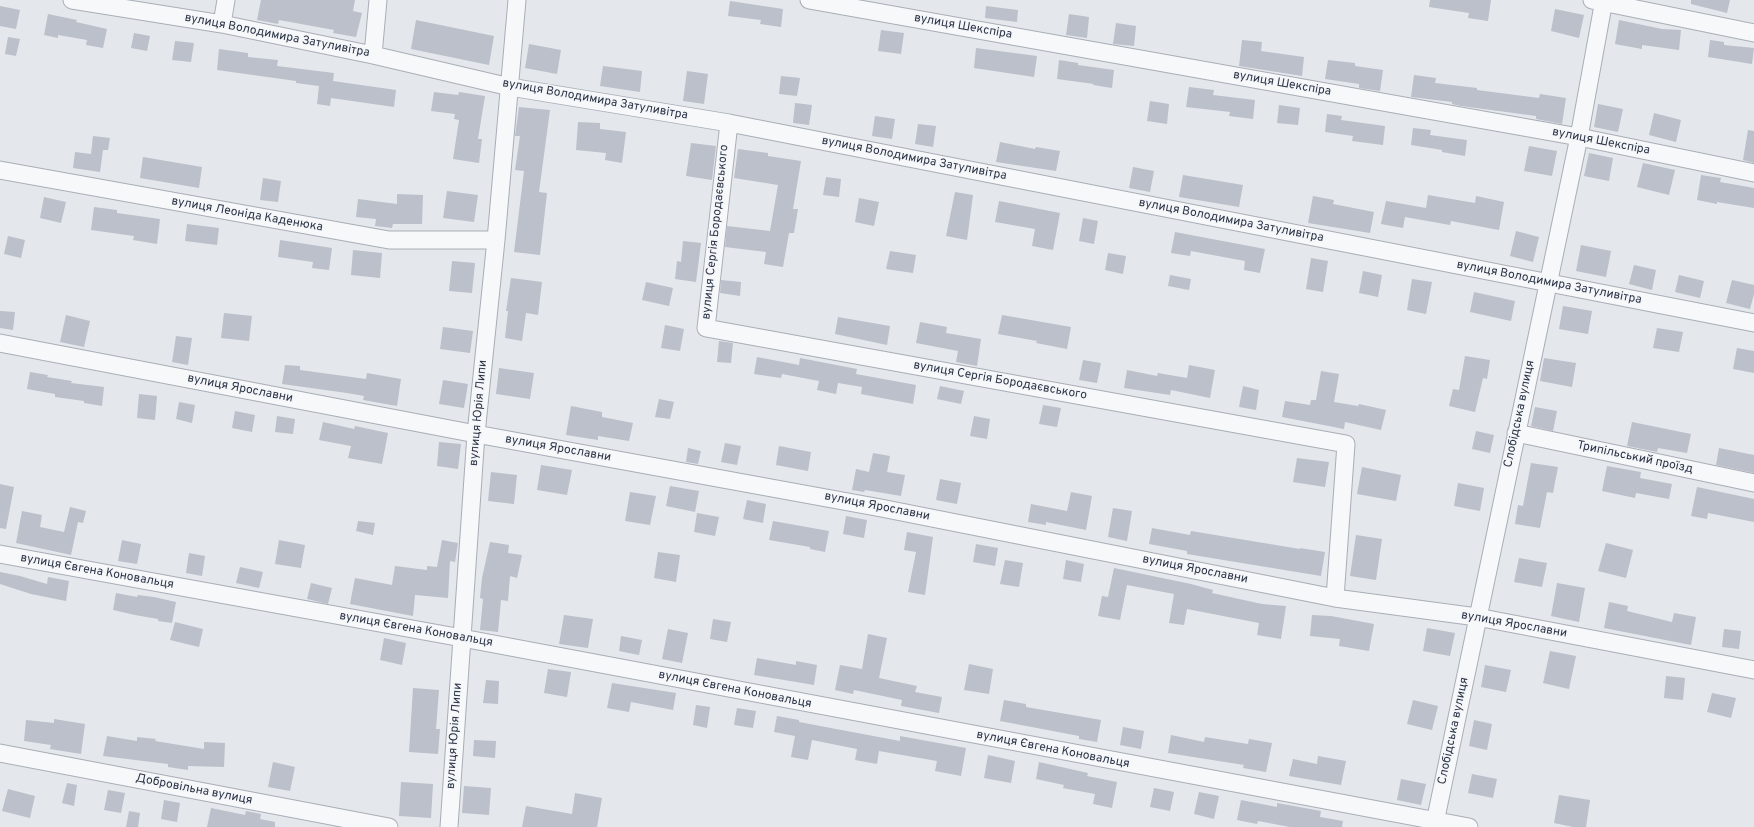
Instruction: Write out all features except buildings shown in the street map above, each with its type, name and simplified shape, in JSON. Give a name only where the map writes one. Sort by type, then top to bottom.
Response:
[{"type":"street","name":"вулиця Володимира Затуливітра","points":[[72,0],[222,24],[373,54],[510,87],[729,123],[1754,323]]},
{"type":"street","points":[[222,24],[226,0]]},
{"type":"street","points":[[373,54],[378,0]]},
{"type":"street","name":"вулиця Юрія Липи","points":[[449,827],[476,434],[496,240],[517,0]]},
{"type":"street","name":"вулиця Шекспіра","points":[[809,0],[1579,137],[1754,173]]},
{"type":"street","points":[[1600,1],[1754,33]]},
{"type":"street","name":"Слобідська вулиця","points":[[1435,824],[1477,617],[1579,137],[1600,1]]},
{"type":"street","name":"вулиця Сергія Бородаєвського","points":[[729,123],[706,328],[1346,444],[1335,598]]},
{"type":"street","name":"вулиця Леоніда Каденюка","points":[[0,170],[389,240],[496,240]]},
{"type":"street","name":"вулиця Ярославни","points":[[0,344],[476,434],[881,508],[1335,598],[1477,617],[1754,670]]},
{"type":"street","name":"Трипільський проїзд","points":[[1516,433],[1754,483]]},
{"type":"street","name":"вулиця Євгена Коновальця","points":[[0,554],[462,638],[1435,824],[1469,827]]},
{"type":"street","name":"Добровільна вулиця","points":[[0,753],[389,827]]}]
